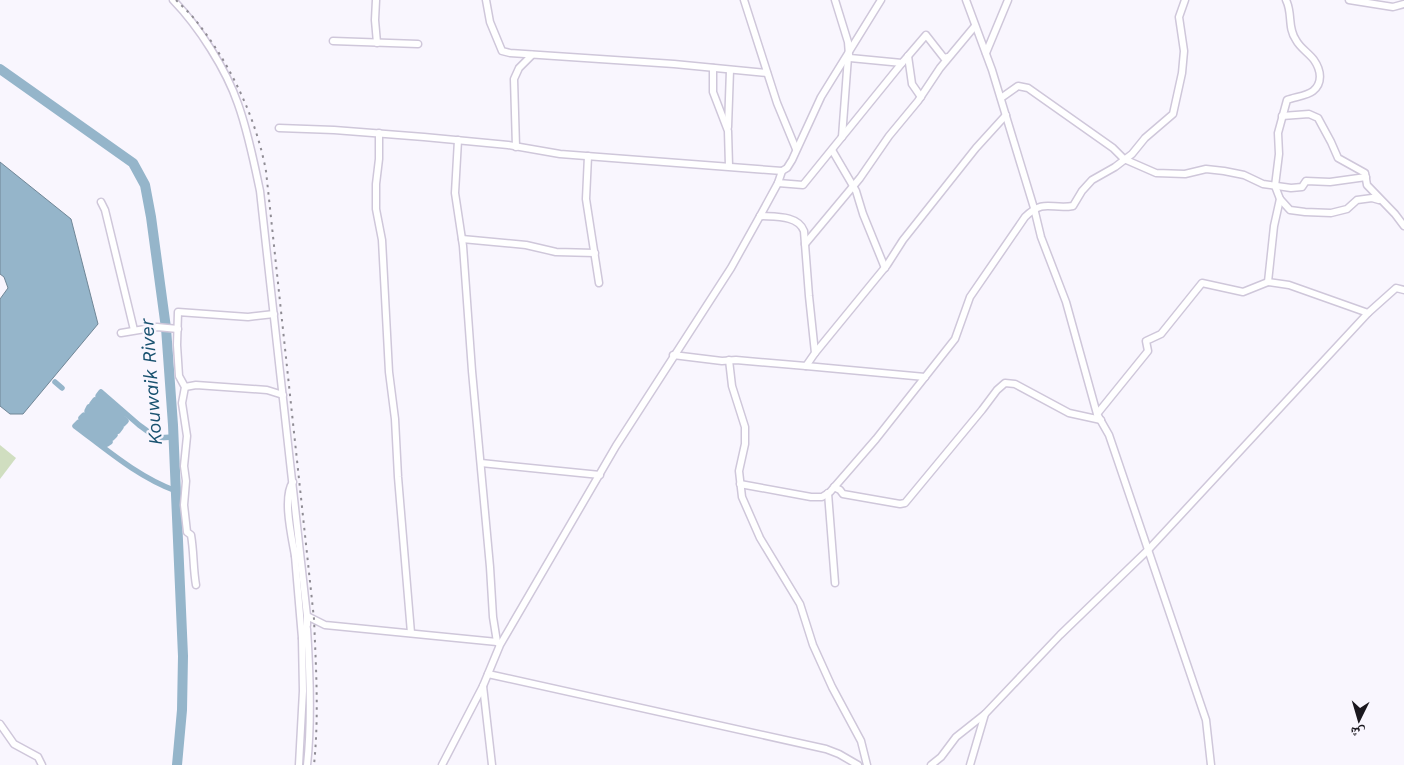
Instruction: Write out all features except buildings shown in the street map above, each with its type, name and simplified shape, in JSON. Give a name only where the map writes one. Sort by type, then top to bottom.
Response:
[{"type":"street","points":[[172,0],[204,39],[228,80],[238,104],[251,146],[260,191],[307,616],[310,671],[307,765]]},
{"type":"street","points":[[376,0],[377,43]]},
{"type":"street","points":[[486,0],[490,22],[502,51],[510,54],[767,73]]},
{"type":"street","points":[[744,0],[777,103],[796,149]]},
{"type":"street","points":[[836,0],[848,42],[842,138]]},
{"type":"street","points":[[279,128],[379,133],[458,140],[560,154],[782,171],[787,168],[821,98],[881,0]]},
{"type":"street","points":[[966,0],[1001,98],[1041,236],[1066,302],[1099,417],[1109,435],[1206,720],[1210,765]]},
{"type":"street","points":[[986,53],[1008,0]]},
{"type":"street","points":[[740,484],[811,497],[822,497],[834,487],[876,439],[955,339],[970,297],[978,283],[1000,255],[1016,228],[1034,208],[1046,205],[1065,208],[1074,206],[1082,191],[1092,180],[1124,159],[1173,114],[1182,73],[1184,51],[1178,17],[1185,0]]},
{"type":"street","points":[[1286,0],[1290,9],[1289,27],[1296,41],[1314,60],[1320,72],[1320,82],[1312,92],[1287,100],[1278,133],[1275,186],[1280,199],[1290,210],[1305,212],[1331,212],[1347,209],[1357,200],[1372,198],[1382,201]]},
{"type":"street","points":[[1349,0],[1393,7],[1404,4]]},
{"type":"street","points":[[805,244],[853,186],[948,57],[975,26]]},
{"type":"street","points":[[778,183],[803,185],[926,35],[944,58],[948,57]]},
{"type":"street","points":[[333,41],[418,44]]},
{"type":"street","points":[[516,147],[514,79],[519,68],[532,55]]},
{"type":"street","points":[[848,55],[850,58],[902,63]]},
{"type":"street","points":[[908,56],[912,84],[920,97]]},
{"type":"street","points":[[713,68],[713,92],[728,131]]},
{"type":"street","points":[[729,166],[730,70]]},
{"type":"street","points":[[1001,98],[1018,86],[1028,88],[1113,148],[1124,159],[1156,173],[1185,174],[1206,169],[1244,176],[1263,184],[1302,187],[1306,181],[1330,182],[1352,177],[1366,177]]},
{"type":"street","points":[[806,366],[815,352],[885,268],[900,244],[976,148],[1006,114]]},
{"type":"street","points":[[1282,116],[1309,114],[1318,118],[1338,158],[1365,173],[1367,185],[1404,226]]},
{"type":"street","points":[[379,133],[376,209],[382,240],[389,372],[395,419],[411,633]]},
{"type":"street","points":[[458,140],[455,192],[462,239],[493,618],[499,644]]},
{"type":"street","points":[[832,150],[856,191],[862,214],[885,268]]},
{"type":"street","points":[[588,156],[586,199],[599,283]]},
{"type":"street","points":[[442,765],[483,686],[499,644],[673,355],[705,309],[760,216],[778,183],[782,171]]},
{"type":"street","points":[[1268,282],[1274,226],[1280,199]]},
{"type":"street","points":[[101,202],[109,224],[134,330]]},
{"type":"street","points":[[760,216],[792,219],[799,222],[804,231],[815,352]]},
{"type":"street","points":[[462,239],[526,245],[556,252],[595,253]]},
{"type":"street","points":[[1099,417],[1148,351],[1146,341],[1161,334],[1202,283],[1243,292],[1268,282],[1289,285],[1368,313]]},
{"type":"street","points":[[932,765],[956,738],[985,714],[1060,635],[1149,549],[1368,313],[1396,288],[1404,290]]},
{"type":"street","points":[[196,585],[193,572],[191,535],[187,532],[184,505],[186,481],[184,466],[187,436],[182,403],[185,387],[179,376],[178,312],[248,317],[274,314]]},
{"type":"street","points":[[121,333],[157,327],[178,329]]},
{"type":"street","points":[[673,355],[924,377]]},
{"type":"street","points":[[729,360],[732,386],[745,427],[745,444],[739,471],[742,497],[760,538],[800,604],[814,645],[832,687],[861,741],[867,765]]},
{"type":"street","points":[[834,487],[843,494],[900,504],[905,503],[997,390],[1005,383],[1015,384],[1069,413],[1099,417]]},
{"type":"street","points":[[185,387],[196,385],[267,390],[283,395]]},
{"type":"street","points":[[481,463],[600,475]]},
{"type":"street","points":[[293,482],[289,487],[288,494],[291,529],[296,556],[302,639],[303,691],[299,765]]},
{"type":"street","points":[[828,493],[835,583]]},
{"type":"street","points":[[296,556],[300,548]]},
{"type":"street","points":[[307,616],[325,625],[499,644]]},
{"type":"street","points":[[302,639],[307,625]]},
{"type":"street","points":[[488,674],[826,749],[858,765]]},
{"type":"street","points":[[483,686],[492,765]]},
{"type":"street","points":[[472,705],[481,701],[486,706]]},
{"type":"street","points":[[970,765],[985,714]]},
{"type":"street","points":[[0,724],[11,741],[18,747],[38,757],[42,765]]},
{"type":"green space","points":[[0,445],[16,458],[0,479]]},
{"type":"water","points":[[0,162],[71,219],[98,324],[23,414],[10,414],[0,406],[0,299],[8,288],[4,277],[0,274]]},
{"type":"waterway","name":"Kouwaik River","points":[[0,69],[133,163],[145,185],[166,328],[173,425],[183,656],[182,710],[177,765]]},
{"type":"waterway","points":[[55,382],[62,388]]},
{"type":"waterway","points":[[173,437],[157,438],[101,392],[98,396],[126,421],[123,424],[95,400],[92,404],[121,427],[118,431],[89,407],[87,411],[115,435],[112,438],[84,415],[81,418],[110,442],[107,444],[79,422],[75,426],[136,471],[176,491]]},
{"type":"railway","points":[[176,0],[197,22],[231,74],[256,131],[266,171],[314,619],[317,710],[314,765]]}]
